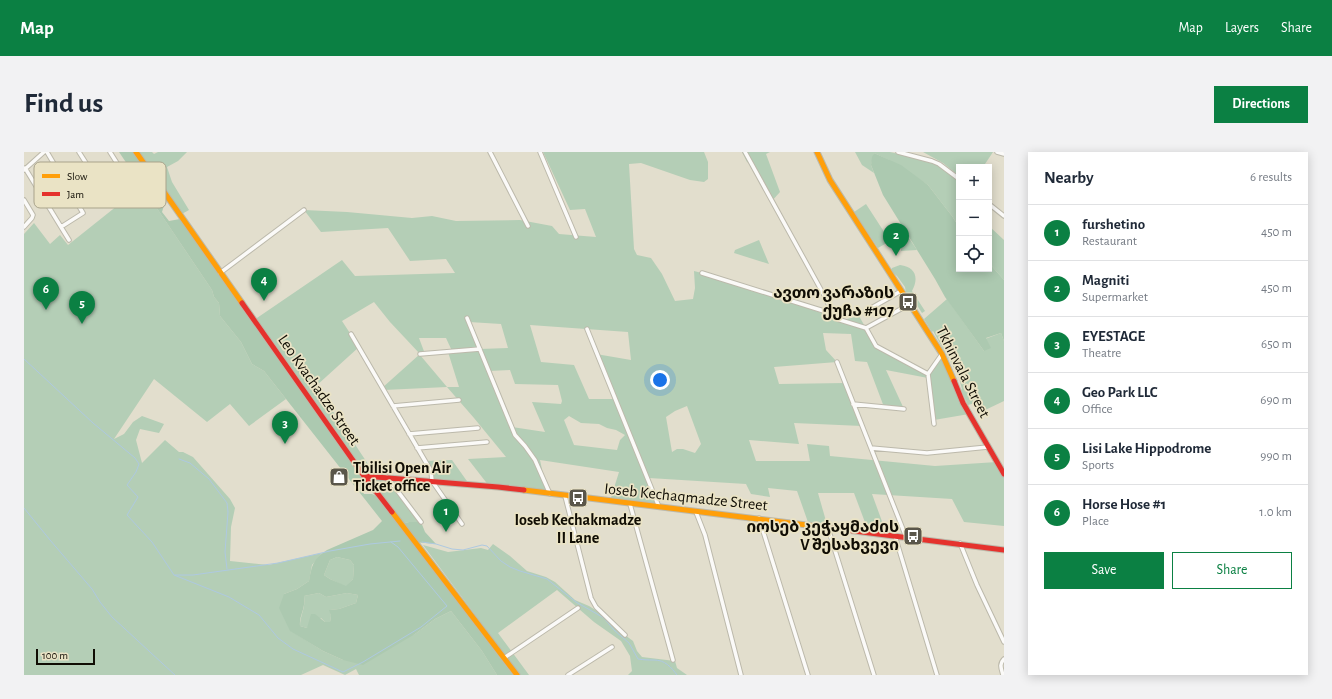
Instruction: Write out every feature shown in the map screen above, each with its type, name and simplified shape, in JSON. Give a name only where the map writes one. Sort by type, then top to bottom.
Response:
[{"type":"street","points":[[34,184],[25,169],[46,152],[52,162]]},
{"type":"street","points":[[78,152],[84,162]]},
{"type":"street","points":[[110,152],[116,162]]},
{"type":"street","name":"Leo Kvachadze Street","points":[[136,152],[143,162]]},
{"type":"street","points":[[490,152],[528,226]]},
{"type":"street","points":[[540,152],[576,237]]},
{"type":"street","points":[[702,273],[820,310],[831,310],[745,152]]},
{"type":"street","name":"Tkhinvala Street","points":[[817,152],[830,180],[942,354],[963,403],[1004,474]]},
{"type":"street","points":[[898,152],[932,161],[939,164],[956,177]]},
{"type":"street","points":[[997,152],[1004,154]]},
{"type":"street","name":"Leo Kvachadze Street","points":[[166,195],[364,476],[517,675]]},
{"type":"street","points":[[24,200],[33,215],[24,227]]},
{"type":"street","points":[[992,206],[1003,215]]},
{"type":"street","points":[[49,208],[69,240]]},
{"type":"street","points":[[61,227],[83,213],[80,208]]},
{"type":"street","points":[[220,272],[304,210]]},
{"type":"street","points":[[866,311],[901,291]]},
{"type":"street","points":[[866,328],[910,304]]},
{"type":"street","points":[[467,318],[515,435],[535,460],[550,494]]},
{"type":"street","points":[[837,319],[866,328],[876,346],[928,374]]},
{"type":"street","points":[[588,329],[659,507]]},
{"type":"street","points":[[351,334],[431,471],[432,481],[462,524]]},
{"type":"street","points":[[420,354],[480,349]]},
{"type":"street","points":[[934,424],[928,374],[942,354]]},
{"type":"street","points":[[837,362],[906,538]]},
{"type":"street","points":[[393,406],[459,400]]},
{"type":"street","points":[[853,404],[904,410]]},
{"type":"street","points":[[409,434],[478,428]]},
{"type":"street","points":[[417,448],[487,442]]},
{"type":"street","points":[[871,448],[928,453],[988,447]]},
{"type":"street","name":"Ioseb Kechaqmadze Street","points":[[364,476],[432,481],[759,518],[906,538],[960,543],[1004,550]]},
{"type":"street","points":[[387,477],[421,522]]},
{"type":"street","points":[[565,496],[591,598],[596,607],[625,635]]},
{"type":"street","points":[[630,504],[672,660]]},
{"type":"street","points":[[696,512],[706,541],[741,675]]},
{"type":"street","points":[[759,518],[808,675]]},
{"type":"street","points":[[828,528],[874,675]]},
{"type":"street","points":[[895,536],[937,675]]},
{"type":"street","points":[[960,543],[977,585],[1004,642]]},
{"type":"street","points":[[504,658],[578,608]]},
{"type":"street","points":[[568,675],[612,646]]},
{"type":"street","points":[[1003,675],[1000,668],[1001,662],[1004,658]]},
{"type":"green space","points":[[119,152],[133,152],[140,162],[126,162]]},
{"type":"green space","points":[[136,152],[152,152],[154,154],[158,152],[187,152],[178,161],[167,167],[172,182],[189,210],[180,215],[166,195],[166,162],[143,162]]},
{"type":"green space","points":[[543,152],[704,152],[708,162],[708,179],[704,182],[690,180],[641,163],[629,164],[634,249],[637,255],[651,258],[662,274],[675,301],[693,299],[695,288],[694,271],[721,278],[839,319],[843,320],[859,316],[876,346],[927,373],[942,354],[969,414],[934,420],[928,378],[886,370],[904,409],[884,407],[867,362],[855,361],[851,334],[823,333],[826,350],[837,362],[774,367],[779,384],[845,383],[862,426],[794,423],[799,444],[749,440],[756,461],[810,461],[807,444],[829,446],[830,456],[935,466],[997,462],[1004,474],[1004,526],[964,522],[952,499],[872,494],[887,535],[869,533],[854,493],[818,493],[828,528],[809,525],[797,491],[768,488],[770,497],[751,494],[746,484],[649,478],[659,507],[610,501],[619,472],[540,460],[547,493],[489,486],[468,459],[506,457],[447,387],[384,390],[382,388],[420,354],[390,322],[374,302],[342,321],[359,347],[316,386],[370,467],[386,471],[387,477],[421,522],[401,524],[254,320],[342,260],[355,276],[455,273],[446,259],[410,261],[388,228],[321,232],[304,210],[412,218],[432,216],[456,221],[520,220],[552,226],[559,234],[596,237],[585,209],[570,210]],"holes":[[[469,322],[501,324],[508,348],[480,349]],[[530,325],[628,332],[631,360],[596,354],[614,399],[589,399],[574,365],[541,362]],[[419,338],[446,338],[452,351],[448,352],[459,387],[447,387],[420,355],[425,354]],[[510,370],[515,384],[558,385],[562,401],[561,404],[532,402],[545,432],[512,427],[489,371]],[[687,406],[701,444],[695,453],[683,449],[677,449],[672,452],[666,417]],[[569,416],[581,423],[599,424],[625,435],[620,440],[617,450],[574,445],[564,420]]]},
{"type":"green space","points":[[742,152],[770,152],[766,154],[780,192],[771,202],[753,165],[747,162]]},
{"type":"green space","points":[[855,152],[890,152],[929,161],[938,165],[956,180],[956,222],[928,185],[889,160],[874,153],[871,165],[874,173],[862,165]]},
{"type":"green space","points":[[923,152],[993,152],[985,164],[956,164],[956,174],[943,163]]},
{"type":"green space","points":[[874,153],[901,165],[928,185],[952,216],[956,222],[956,272],[992,272],[992,266],[1004,280],[1004,341],[1001,333],[986,338],[991,348],[984,351],[945,297],[883,195],[871,165]]},
{"type":"green space","points":[[866,204],[890,241],[878,248],[854,212]]},
{"type":"green space","points":[[114,208],[157,208],[212,290],[214,297],[219,303],[220,316],[241,342],[252,364],[264,371],[286,399],[249,426],[230,404],[207,422],[154,379],[114,439],[124,434],[133,422],[142,416],[164,424],[159,433],[140,429],[136,440],[142,463],[165,440],[179,452],[183,452],[193,457],[230,499],[235,508],[231,527],[230,561],[268,565],[322,553],[312,565],[309,581],[297,589],[284,594],[291,631],[323,651],[343,660],[415,634],[435,619],[451,611],[482,651],[497,675],[359,675],[356,669],[345,675],[323,665],[301,675],[24,675],[24,234],[34,223],[50,244],[60,235],[68,245]]},
{"type":"green space","points":[[157,208],[163,208],[162,212],[169,221],[180,219],[363,478],[364,485],[361,489],[364,494],[372,494],[376,496],[513,675],[497,675],[482,651],[451,611],[435,619],[415,634],[363,665],[343,660],[323,651],[290,631],[279,608],[284,594],[297,589],[309,581],[314,563],[322,553],[373,530],[382,521],[264,371],[252,364],[241,342],[220,316],[219,303],[214,297],[212,290]],"holes":[[[337,557],[350,560],[354,565],[353,579],[346,586],[324,575],[330,560]],[[319,593],[326,597],[347,593],[358,595],[356,603],[339,609],[329,610],[331,616],[330,622],[325,622],[315,614],[311,614],[307,628],[300,626],[304,596]]]},
{"type":"green space","points":[[992,229],[1004,240],[1004,280],[992,266]]},
{"type":"green space","points":[[907,235],[917,250],[901,251],[901,248],[896,248],[893,243],[894,238],[904,237]]},
{"type":"green space","points":[[759,240],[769,264],[734,253],[735,250]]},
{"type":"green space","points":[[900,265],[910,268],[915,274],[915,282],[912,291],[925,311],[922,313],[911,296],[906,293],[905,287],[897,276],[891,271],[892,268]]},
{"type":"green space","points":[[947,299],[984,351],[985,339],[1001,333],[1004,341],[1004,401],[983,411],[975,403],[968,405],[961,390],[958,375],[933,331],[932,332],[924,319]]},
{"type":"green space","points":[[452,460],[469,484],[432,481],[431,471],[425,461]]},
{"type":"green space","points":[[421,522],[425,532],[436,544],[414,542],[401,524]]},
{"type":"green space","points":[[493,544],[527,571],[546,577],[555,582],[575,600],[589,606],[605,616],[633,641],[637,651],[642,657],[675,661],[677,668],[687,675],[628,675],[632,671],[630,656],[621,641],[594,622],[557,590],[498,633],[529,675],[520,675],[423,545],[448,552],[481,548],[488,550]]},
{"type":"green space","points":[[337,557],[350,560],[354,565],[353,579],[346,587],[324,575],[330,560]]},
{"type":"green space","points":[[319,593],[326,597],[347,593],[358,595],[356,603],[339,609],[330,610],[330,622],[325,622],[321,618],[307,628],[300,626],[304,596]]},
{"type":"waterway","points":[[24,359],[93,423],[135,458],[139,464],[136,472],[127,485],[138,497],[127,515],[152,542],[174,575],[229,597],[259,615],[278,638],[293,649],[343,672],[363,662],[421,627],[447,606],[398,547],[391,542]]},
{"type":"waterway","points":[[179,459],[190,463],[209,479],[227,503],[228,512],[225,552],[227,569]]},
{"type":"waterway","points":[[24,508],[92,589],[112,617],[175,675]]},
{"type":"waterway","points":[[175,575],[193,575],[278,563],[330,551],[370,544],[400,541]]},
{"type":"waterway","points":[[422,542],[463,550],[482,545],[487,546],[501,561],[510,567],[547,579],[576,602],[604,618],[614,630],[629,643],[638,659],[661,661],[670,667],[677,675]]},
{"type":"traffic: slow","points":[[136,152],[143,162]]},
{"type":"traffic: slow","points":[[817,152],[830,180],[942,354],[954,381]]},
{"type":"traffic: slow","points":[[166,195],[242,303]]},
{"type":"traffic: slow","points":[[524,490],[815,526]]},
{"type":"traffic: slow","points":[[392,512],[517,675]]},
{"type":"traffic: jam","points":[[242,303],[364,476],[392,512]]},
{"type":"traffic: jam","points":[[954,381],[963,403],[1004,474]]},
{"type":"traffic: jam","points":[[364,476],[524,490]]},
{"type":"traffic: jam","points":[[815,526],[1004,550]]},
{"type":"place","name":"Magniti","points":[[896,256]]},
{"type":"place","name":"Geo Park LLC","points":[[264,301]]},
{"type":"place","name":"ავთო ვარაზის ქუჩა #107","points":[[908,302]]},
{"type":"place","name":"Horse Hose #1","points":[[46,310]]},
{"type":"place","name":"Lisi Lake Hippodrome","points":[[82,324]]},
{"type":"place","name":"EYESTAGE","points":[[285,444]]},
{"type":"place","name":"Tbilisi Open Air Ticket office","points":[[339,477]]},
{"type":"place","name":"Ioseb Kechakmadze II Lane","points":[[578,498]]},
{"type":"place","name":"furshetino","points":[[446,532]]},
{"type":"place","name":"იოსებ კეჭაყმაძის V შესახვევი","points":[[913,536]]}]
